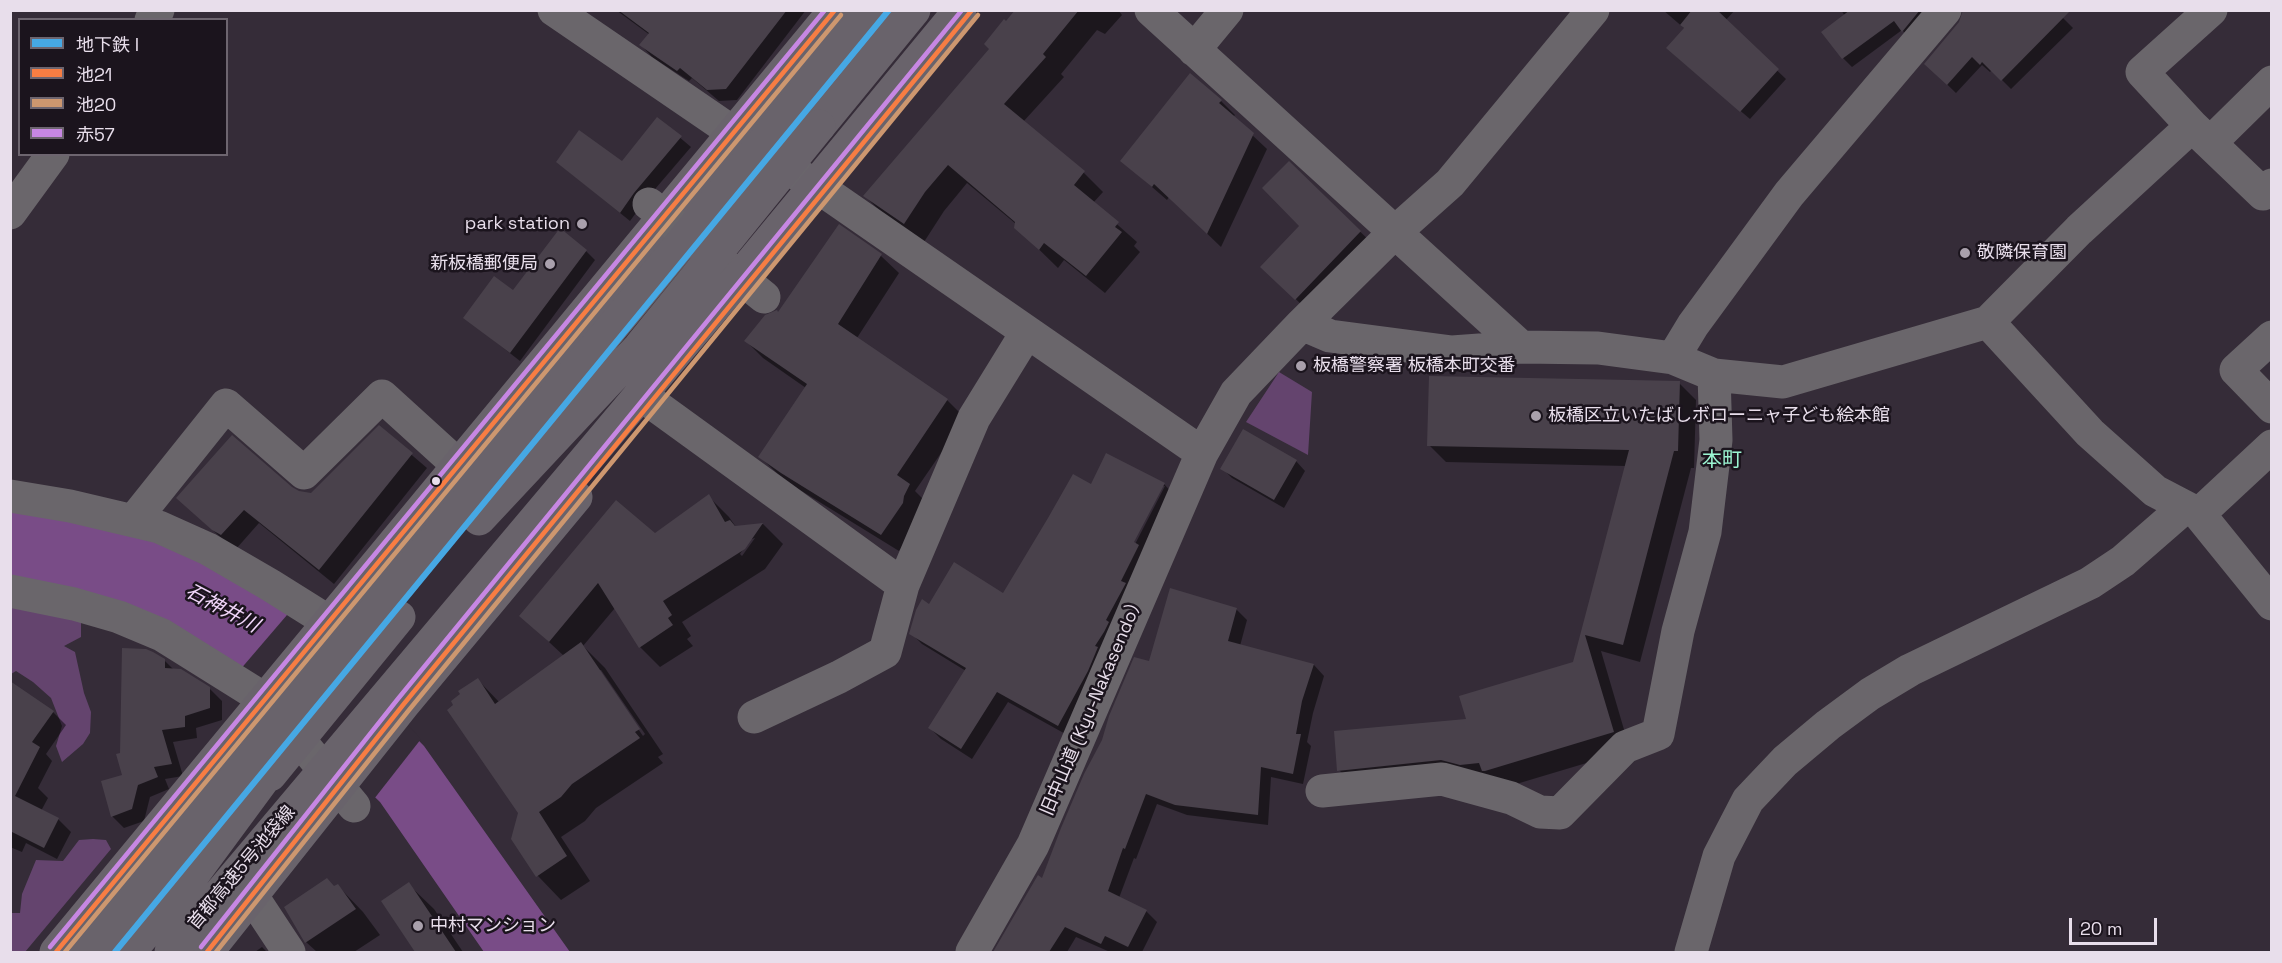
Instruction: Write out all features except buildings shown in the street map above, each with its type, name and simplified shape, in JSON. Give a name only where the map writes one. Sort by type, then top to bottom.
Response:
[{"type":"highway","points":[[56,952],[835,10]]},
{"type":"highway","points":[[90,952],[625,312],[872,10]]},
{"type":"highway","points":[[127,952],[184,887],[341,675],[512,483],[639,348],[914,10]]},
{"type":"highway","name":"首都高速5号池袋線","points":[[171,952],[746,270],[960,10]]},
{"type":"highway","points":[[207,952],[252,896],[346,791],[403,705],[652,404],[972,10]]},
{"type":"highway","points":[[127,952],[711,234],[734,133]]},
{"type":"street","points":[[554,10],[825,192],[1202,453]]},
{"type":"street","points":[[1150,10],[1521,347]]},
{"type":"street","points":[[1194,50],[1227,10]]},
{"type":"street","name":"旧中山道 (Kyu-Nakasendo）","points":[[972,952],[1033,845],[1202,453],[1236,393],[1394,233],[1450,183],[1593,10]]},
{"type":"street","points":[[1673,358],[1693,325],[1789,194],[1945,10]]},
{"type":"street","points":[[2211,10],[2142,72],[2263,194],[2271,185]]},
{"type":"street","points":[[1302,324],[1330,336],[1452,352],[1521,347],[1598,348],[1673,358],[1714,375],[1783,382],[1988,322],[2079,230],[2271,82]]},
{"type":"street","points":[[10,213],[52,156]]},
{"type":"street","points":[[649,204],[764,297]]},
{"type":"street","points":[[1988,322],[2090,433],[2155,491],[2192,510],[2266,585]]},
{"type":"street","points":[[754,717],[839,677],[885,652],[903,585],[974,418],[1027,332]]},
{"type":"street","points":[[2271,337],[2236,370],[2271,407]]},
{"type":"street","points":[[1322,791],[1442,779],[1511,798],[1540,812],[1560,813],[1624,747],[1658,734],[1678,631],[1705,532],[1716,440],[1714,375]]},
{"type":"street","points":[[134,520],[226,405],[304,473],[382,396],[459,466]]},
{"type":"street","points":[[652,404],[903,585]]},
{"type":"street","points":[[1691,952],[1719,856],[1748,800],[1785,761],[1862,700],[1910,670],[2090,583],[2115,567],[2192,510],[2271,446]]},
{"type":"street","points":[[10,496],[70,506],[159,527],[208,549],[270,585],[326,626]]},
{"type":"street","points":[[10,591],[74,604],[162,635],[266,700],[346,791]]},
{"type":"street","points":[[252,896],[290,952]]},
{"type":"shaded area","points":[[1279,372],[1312,392],[1308,455],[1246,422]]},
{"type":"shaded area","points":[[11,604],[81,619],[81,637],[64,646],[75,652],[84,693],[91,712],[90,733],[83,744],[62,762],[56,746],[62,726],[51,698],[16,671],[11,674]]},
{"type":"shaded area","points":[[79,840],[106,840],[111,849],[25,952],[11,952],[11,913],[20,913],[22,894],[36,860],[63,861]]},
{"type":"water","name":"石神井川","points":[[10,510],[91,525],[180,549],[282,601],[424,746],[570,952],[484,952],[380,802],[235,662],[11,577]]},
{"type":"pier","points":[[293,608],[421,739],[374,799],[239,671]]},
{"type":"metro line","name":"I","points":[[115,952],[889,10]]},
{"type":"transit line","name":"赤57","points":[[50,947],[825,10]]},
{"type":"transit line","name":"池21","points":[[56,952],[835,10]]},
{"type":"transit line","name":"赤57","points":[[201,947],[397,700],[962,10]]},
{"type":"transit line","name":"池21","points":[[207,952],[403,705],[972,10]]},
{"type":"transit line","name":"池20","points":[[65,952],[841,15]]},
{"type":"transit line","name":"池20","points":[[216,952],[409,710],[978,15]]},
{"type":"place","name":"park station","points":[[582,224]]},
{"type":"place","name":"敬隣保育園","points":[[1965,253]]},
{"type":"place","name":"新板橋郵便局","points":[[550,264]]},
{"type":"place","name":"板橋警察署 板橋本町交番","points":[[1301,366]]},
{"type":"place","name":"板橋区立いたばしボローニャ子ども絵本館","points":[[1536,416]]},
{"type":"place","name":"中村マンション","points":[[418,926]]},
{"type":"district","name":"本町","points":[[1722,461]]}]
